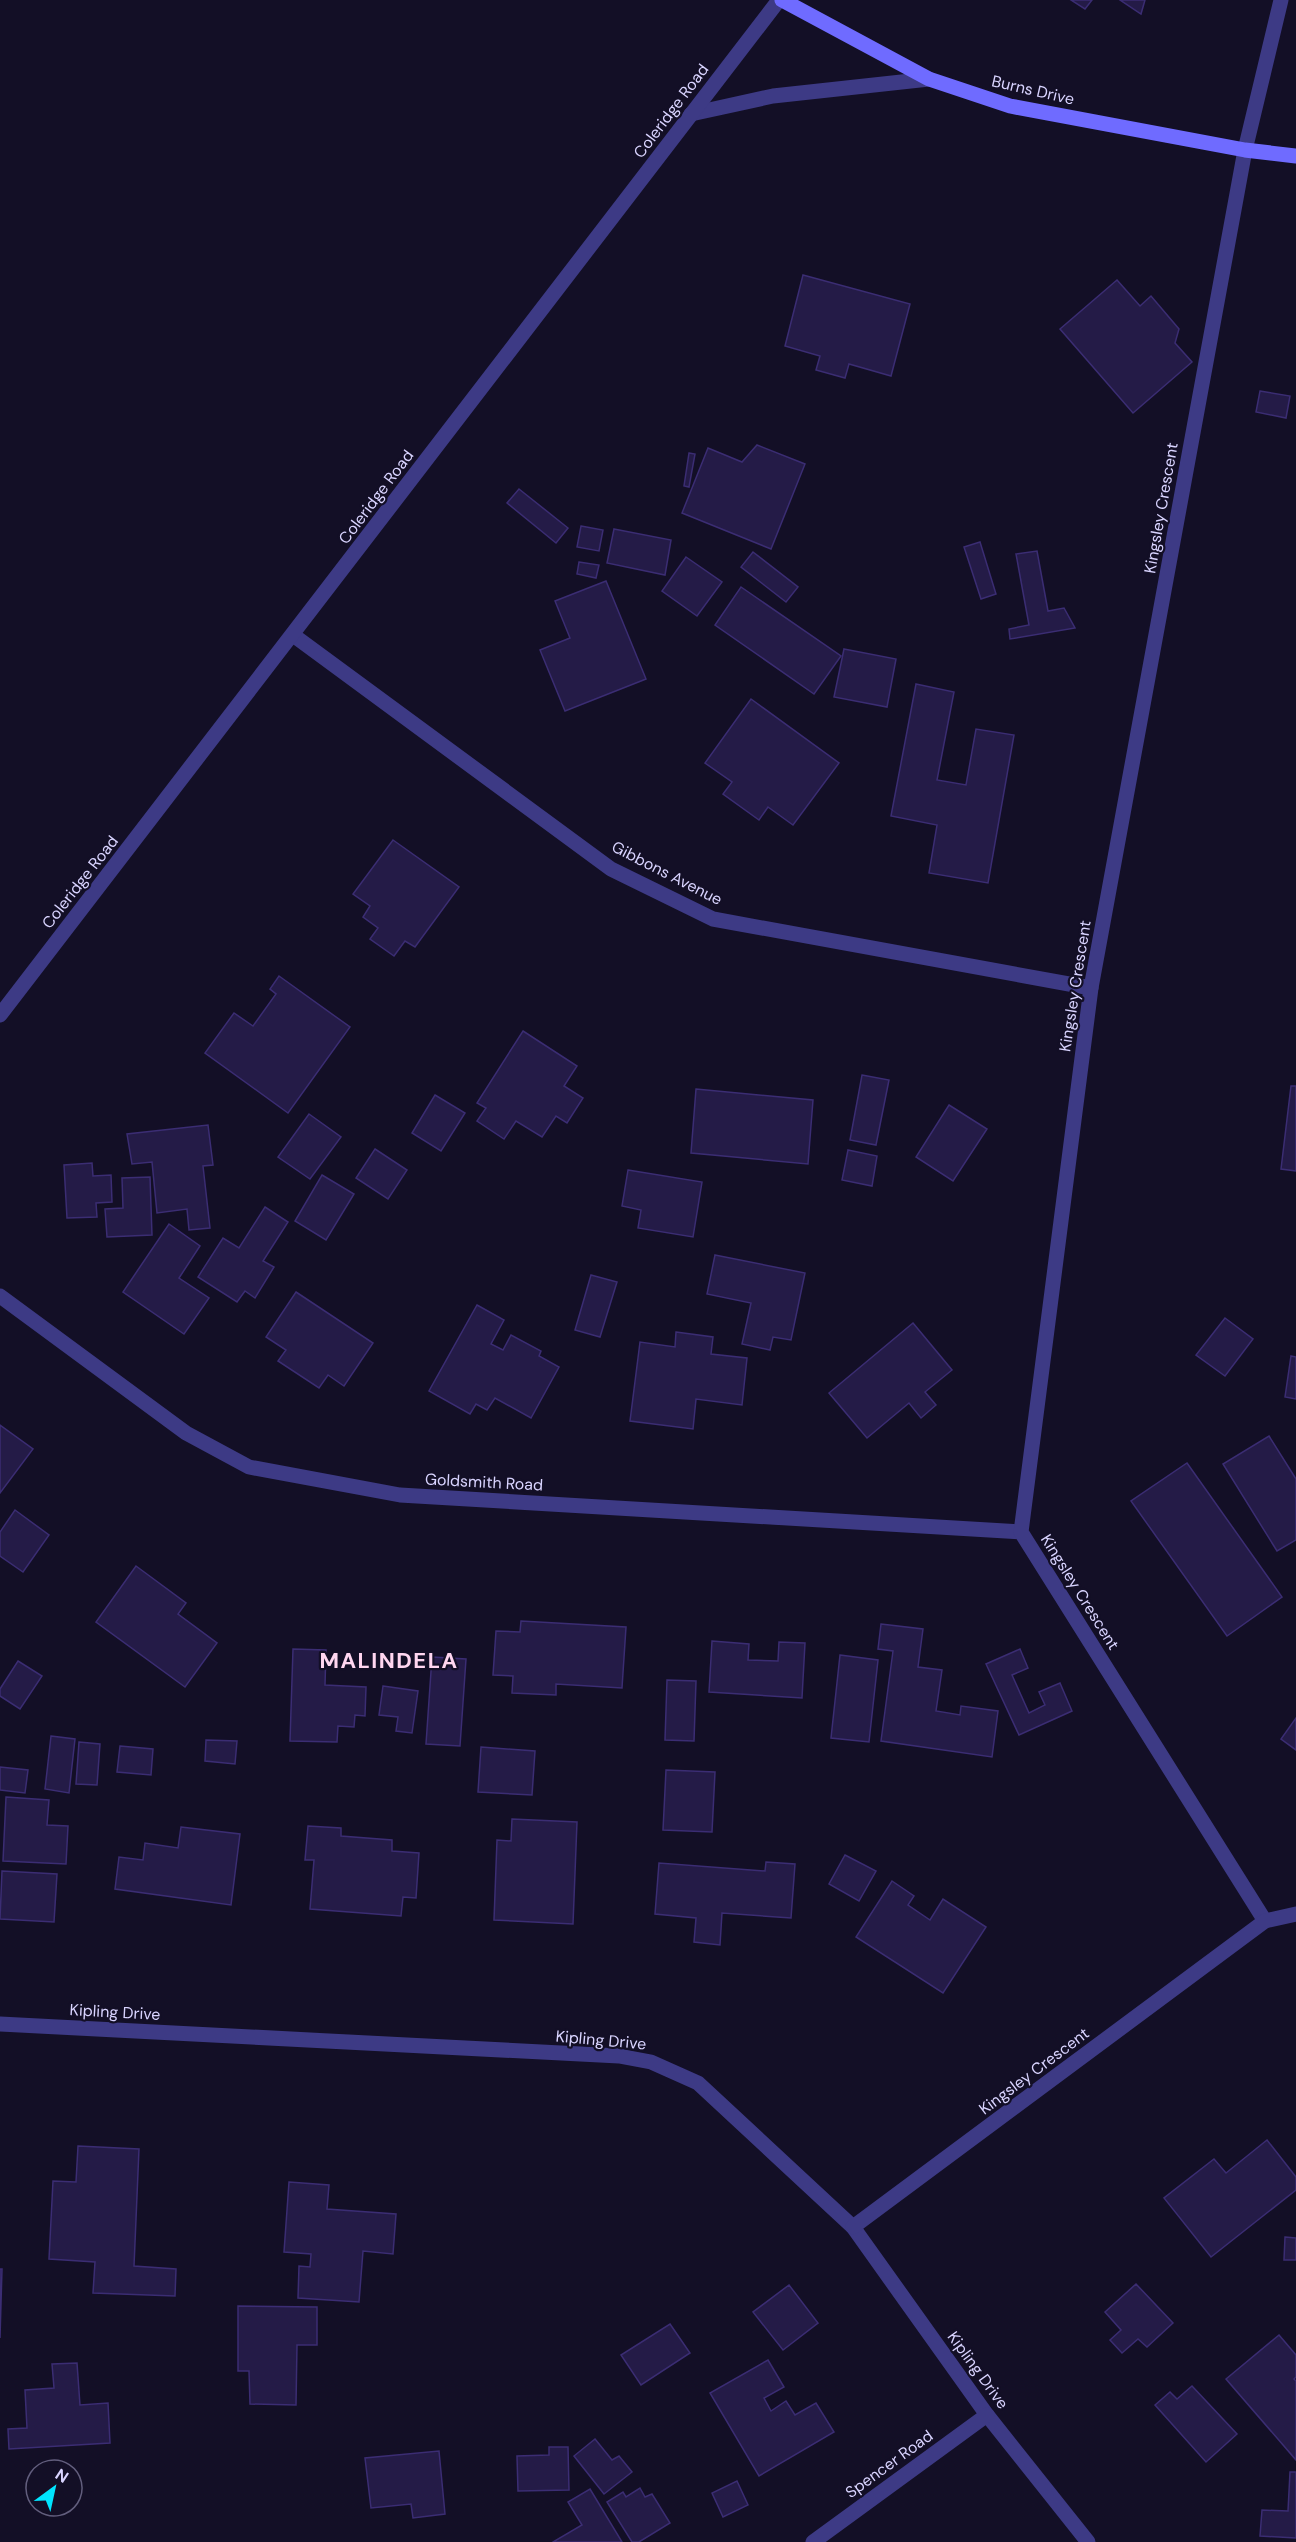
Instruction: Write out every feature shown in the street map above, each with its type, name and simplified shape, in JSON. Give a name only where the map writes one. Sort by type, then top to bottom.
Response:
[{"type":"main road","name":"Burns Drive","points":[[780,0],[929,79],[1010,106],[1245,150],[1296,156]]},
{"type":"street","name":"Coleridge Road","points":[[0,1015],[780,0]]},
{"type":"street","name":"Kingsley Crescent","points":[[1265,1921],[1021,1532],[1091,988],[1245,150],[1281,0]]},
{"type":"street","points":[[692,114],[773,96],[929,79]]},
{"type":"street","name":"Gibbons Avenue","points":[[293,635],[611,868],[712,919],[1091,988]]},
{"type":"street","name":"Goldsmith Road","points":[[0,1296],[186,1433],[249,1467],[400,1495],[1021,1532]]},
{"type":"street","name":"Kingsley Crescent","points":[[854,2228],[1265,1921],[1296,1914]]},
{"type":"street","name":"Kipling Drive","points":[[0,2024],[607,2055],[651,2062],[698,2084],[854,2228],[987,2415],[1088,2542]]},
{"type":"street","name":"Spencer Road","points":[[813,2542],[987,2415]]},
{"type":"building","points":[[1071,0],[1092,0],[1085,9]]},
{"type":"building","points":[[1120,0],[1145,0],[1141,14]]},
{"type":"building","points":[[803,275],[910,304],[891,376],[849,364],[845,378],[816,370],[820,356],[785,346]]},
{"type":"building","points":[[1117,280],[1140,306],[1151,296],[1179,329],[1175,343],[1192,362],[1133,413],[1060,329]]},
{"type":"building","points":[[1260,391],[1290,396],[1286,418],[1256,412]]},
{"type":"building","points":[[757,445],[805,464],[771,549],[682,513],[708,448],[742,462]]},
{"type":"building","points":[[689,453],[695,454],[689,487],[684,486]]},
{"type":"building","points":[[519,489],[568,528],[556,543],[507,503]]},
{"type":"building","points":[[581,526],[603,530],[599,551],[577,547]]},
{"type":"building","points":[[614,529],[671,540],[665,575],[607,563]]},
{"type":"building","points":[[980,542],[996,594],[981,599],[964,547]]},
{"type":"building","points":[[1037,551],[1048,611],[1064,608],[1075,628],[1010,639],[1009,629],[1029,625],[1016,554]]},
{"type":"building","points":[[753,552],[798,587],[786,602],[741,567]]},
{"type":"building","points":[[686,557],[722,582],[697,616],[662,591]]},
{"type":"building","points":[[579,562],[599,565],[596,578],[577,574]]},
{"type":"building","points":[[606,581],[646,679],[565,711],[540,650],[570,638],[555,601]]},
{"type":"building","points":[[741,587],[841,656],[814,694],[715,625]]},
{"type":"building","points":[[844,649],[896,659],[887,707],[834,697]]},
{"type":"building","points":[[916,684],[954,692],[937,780],[966,785],[976,729],[1014,735],[988,883],[929,873],[937,825],[891,816]]},
{"type":"building","points":[[751,699],[839,763],[793,825],[768,807],[759,820],[723,794],[732,782],[705,763]]},
{"type":"building","points":[[393,840],[459,887],[415,947],[405,941],[394,956],[370,939],[378,928],[363,917],[370,906],[353,894]]},
{"type":"building","points":[[279,976],[350,1027],[288,1113],[205,1053],[234,1013],[253,1026],[276,994],[270,989]]},
{"type":"building","points":[[523,1031],[577,1066],[564,1086],[583,1098],[567,1123],[556,1116],[542,1137],[516,1121],[504,1139],[477,1121],[486,1108],[477,1103]]},
{"type":"building","points":[[862,1075],[889,1080],[876,1145],[850,1140]]},
{"type":"building","points":[[1291,1086],[1296,1086],[1296,1171],[1281,1169]]},
{"type":"building","points":[[696,1089],[813,1100],[808,1164],[691,1153]]},
{"type":"building","points":[[435,1095],[465,1113],[441,1151],[412,1133]]},
{"type":"building","points":[[949,1105],[987,1129],[953,1181],[916,1157]]},
{"type":"building","points":[[309,1114],[341,1137],[310,1179],[278,1157]]},
{"type":"building","points":[[208,1125],[213,1165],[203,1166],[210,1228],[189,1230],[187,1209],[157,1213],[152,1162],[132,1164],[127,1134]]},
{"type":"building","points":[[375,1149],[407,1170],[388,1199],[356,1178]]},
{"type":"building","points":[[848,1150],[877,1156],[872,1186],[842,1180]]},
{"type":"building","points":[[92,1163],[93,1176],[111,1175],[112,1202],[96,1203],[97,1217],[67,1218],[64,1165]]},
{"type":"building","points":[[628,1170],[702,1182],[693,1237],[638,1228],[641,1210],[622,1206]]},
{"type":"building","points":[[322,1175],[354,1194],[326,1240],[295,1221]]},
{"type":"building","points":[[150,1177],[152,1235],[107,1237],[105,1209],[123,1208],[122,1178]]},
{"type":"building","points":[[265,1207],[288,1222],[263,1261],[274,1267],[255,1298],[245,1291],[237,1302],[198,1277],[223,1238],[239,1248]]},
{"type":"building","points":[[169,1224],[200,1246],[179,1278],[209,1298],[184,1334],[123,1292]]},
{"type":"building","points":[[715,1255],[805,1273],[791,1340],[773,1337],[770,1350],[742,1344],[751,1303],[707,1294]]},
{"type":"building","points":[[591,1275],[617,1282],[600,1337],[575,1330]]},
{"type":"building","points":[[296,1292],[373,1343],[344,1386],[328,1375],[319,1388],[278,1361],[286,1350],[266,1337]]},
{"type":"building","points":[[477,1305],[504,1320],[491,1344],[503,1350],[511,1335],[541,1351],[539,1356],[559,1367],[531,1418],[495,1398],[487,1410],[476,1404],[470,1414],[429,1391]]},
{"type":"building","points":[[1225,1318],[1253,1339],[1225,1376],[1196,1355]]},
{"type":"building","points":[[913,1323],[952,1370],[925,1392],[936,1405],[921,1418],[909,1403],[867,1438],[829,1393]]},
{"type":"building","points":[[676,1332],[713,1337],[711,1354],[747,1358],[742,1405],[696,1399],[693,1429],[630,1421],[640,1342],[675,1347]]},
{"type":"building","points":[[1291,1356],[1296,1357],[1296,1399],[1285,1397]]},
{"type":"building","points":[[0,1425],[33,1449],[0,1493]]},
{"type":"building","points":[[1269,1436],[1296,1479],[1296,1540],[1277,1551],[1223,1464]]},
{"type":"building","points":[[1187,1463],[1282,1597],[1227,1636],[1131,1501]]},
{"type":"building","points":[[15,1510],[49,1535],[23,1572],[0,1556],[0,1532]]},
{"type":"building","points":[[136,1566],[186,1603],[178,1614],[217,1643],[185,1687],[96,1622]]},
{"type":"building","points":[[521,1621],[626,1627],[622,1688],[556,1684],[556,1695],[512,1693],[513,1676],[493,1675],[496,1631],[520,1632]]},
{"type":"building","points":[[881,1624],[923,1629],[918,1667],[942,1670],[936,1711],[960,1715],[961,1706],[998,1711],[992,1757],[881,1741],[893,1651],[878,1649]]},
{"type":"building","points":[[712,1641],[749,1644],[748,1660],[778,1661],[779,1642],[805,1643],[802,1698],[709,1692]]},
{"type":"building","points":[[293,1649],[326,1650],[325,1685],[366,1687],[365,1716],[355,1715],[354,1727],[338,1726],[337,1742],[290,1741]]},
{"type":"building","points":[[1020,1649],[1028,1668],[1012,1675],[1029,1713],[1045,1705],[1039,1692],[1060,1683],[1072,1711],[1019,1735],[986,1664]]},
{"type":"building","points":[[840,1655],[878,1660],[869,1742],[831,1738]]},
{"type":"building","points":[[432,1657],[466,1659],[460,1746],[426,1744]]},
{"type":"building","points":[[18,1661],[42,1676],[20,1709],[0,1696],[0,1689]]},
{"type":"building","points":[[667,1680],[696,1681],[694,1741],[665,1740]]},
{"type":"building","points":[[383,1686],[418,1691],[412,1733],[396,1731],[398,1717],[379,1715]]},
{"type":"building","points":[[1296,1718],[1296,1750],[1281,1739]]},
{"type":"building","points":[[51,1736],[75,1739],[69,1793],[45,1789]]},
{"type":"building","points":[[206,1740],[237,1741],[235,1764],[205,1761]]},
{"type":"building","points":[[79,1742],[100,1744],[97,1785],[76,1784]]},
{"type":"building","points":[[120,1746],[153,1749],[151,1775],[117,1772]]},
{"type":"building","points":[[481,1747],[535,1751],[532,1795],[478,1792]]},
{"type":"building","points":[[0,1767],[28,1770],[25,1793],[0,1790]]},
{"type":"building","points":[[666,1770],[715,1772],[712,1832],[663,1830]]},
{"type":"building","points":[[6,1797],[49,1800],[47,1825],[68,1826],[66,1864],[3,1861]]},
{"type":"building","points":[[512,1819],[577,1822],[573,1924],[494,1920],[497,1840],[511,1841]]},
{"type":"building","points":[[308,1826],[341,1828],[341,1836],[392,1840],[392,1851],[419,1853],[416,1898],[403,1897],[401,1916],[310,1909],[314,1860],[305,1860]]},
{"type":"building","points":[[181,1827],[240,1834],[231,1905],[115,1889],[119,1857],[143,1860],[145,1843],[178,1848]]},
{"type":"building","points":[[845,1855],[876,1871],[859,1901],[829,1884]]},
{"type":"building","points":[[766,1862],[795,1864],[791,1918],[722,1913],[720,1945],[694,1942],[696,1918],[655,1914],[659,1863],[765,1871]]},
{"type":"building","points":[[2,1871],[57,1874],[54,1922],[0,1919]]},
{"type":"building","points":[[892,1881],[914,1896],[908,1905],[930,1920],[943,1899],[986,1927],[943,1993],[856,1937]]},
{"type":"building","points":[[1267,2140],[1296,2177],[1296,2190],[1211,2257],[1164,2198],[1214,2159],[1226,2173]]},
{"type":"building","points":[[78,2146],[139,2149],[134,2266],[176,2269],[175,2296],[93,2293],[95,2262],[49,2259],[53,2181],[76,2182]]},
{"type":"building","points":[[289,2182],[329,2185],[327,2209],[396,2214],[393,2254],[363,2251],[359,2302],[298,2298],[299,2266],[310,2267],[311,2254],[284,2252]]},
{"type":"building","points":[[1285,2237],[1296,2238],[1296,2260],[1284,2260]]},
{"type":"building","points":[[0,2269],[2,2269],[0,2338]]},
{"type":"building","points":[[1136,2284],[1173,2323],[1147,2347],[1138,2339],[1122,2353],[1110,2340],[1121,2330],[1105,2312]]},
{"type":"building","points":[[789,2285],[818,2323],[783,2350],[753,2312]]},
{"type":"building","points":[[238,2306],[317,2307],[317,2345],[297,2345],[296,2405],[250,2404],[249,2371],[238,2371]]},
{"type":"building","points":[[670,2324],[690,2353],[641,2385],[621,2355]]},
{"type":"building","points":[[1279,2335],[1296,2355],[1296,2377],[1294,2379],[1296,2381],[1296,2460],[1226,2379]]},
{"type":"building","points":[[768,2360],[784,2387],[764,2398],[771,2411],[786,2401],[795,2415],[816,2403],[834,2432],[759,2476],[710,2393]]},
{"type":"building","points":[[77,2363],[80,2405],[108,2403],[110,2443],[9,2449],[8,2429],[27,2428],[25,2390],[54,2388],[52,2364]]},
{"type":"building","points":[[1192,2386],[1237,2434],[1206,2462],[1155,2405],[1170,2392],[1177,2399]]},
{"type":"building","points":[[595,2439],[612,2460],[619,2456],[632,2472],[604,2494],[574,2456]]},
{"type":"building","points":[[549,2447],[568,2447],[569,2490],[518,2491],[517,2456],[549,2455]]},
{"type":"building","points":[[439,2451],[445,2514],[413,2518],[411,2504],[371,2508],[365,2458]]},
{"type":"building","points":[[1290,2472],[1296,2472],[1296,2538],[1260,2536],[1262,2510],[1288,2511]]},
{"type":"building","points":[[737,2481],[748,2505],[723,2517],[712,2493]]},
{"type":"building","points":[[640,2488],[645,2497],[652,2494],[670,2523],[639,2542],[632,2542],[607,2502],[623,2492],[626,2497]]},
{"type":"building","points":[[590,2489],[622,2542],[553,2542],[582,2525],[568,2502]]},
{"type":"district","name":"MALINDELA","points":[[389,1660]]}]
